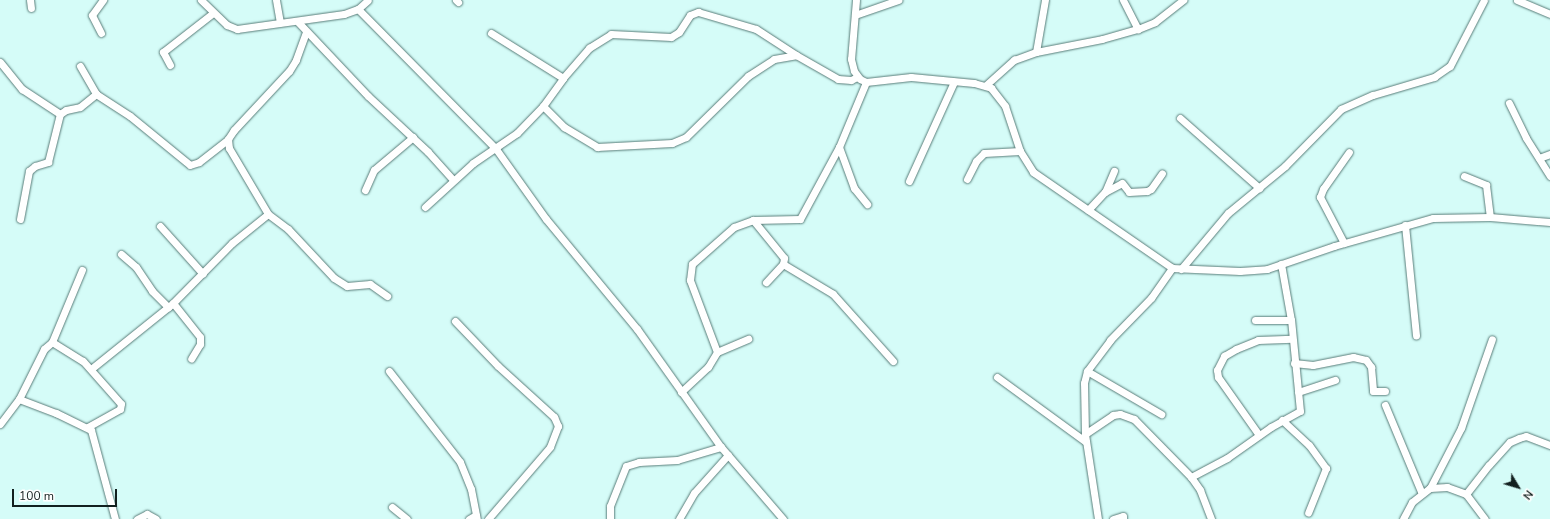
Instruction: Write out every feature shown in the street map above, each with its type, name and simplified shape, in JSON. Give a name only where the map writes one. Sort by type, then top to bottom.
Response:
[{"type":"street","points":[[30,0],[31,8]]},
{"type":"street","points":[[101,33],[92,15],[103,0]]},
{"type":"street","points":[[201,0],[227,25],[238,29],[298,22],[344,14],[358,9],[368,0]]},
{"type":"street","points":[[276,0],[280,23]]},
{"type":"street","points":[[856,0],[851,59],[857,77],[866,82],[911,77],[986,85],[992,88],[1005,106],[1020,151],[1033,172],[1172,268],[1247,271],[1281,264],[1344,243],[1433,218],[1490,216],[1550,222]]},
{"type":"street","points":[[855,15],[898,0]]},
{"type":"street","points":[[1036,52],[1045,0]]},
{"type":"street","points":[[1123,0],[1138,29]]},
{"type":"street","points":[[986,85],[1010,63],[1036,52],[1102,40],[1138,29],[1154,22],[1183,0]]},
{"type":"street","points":[[1181,269],[1228,213],[1259,188],[1340,109],[1372,95],[1434,77],[1445,71],[1454,60],[1484,0]]},
{"type":"street","points":[[1517,0],[1550,14]]},
{"type":"street","points":[[358,9],[496,149],[546,219],[637,329],[721,447],[783,519]]},
{"type":"street","points":[[425,207],[473,163],[496,149],[517,133],[542,106],[563,78],[589,48],[611,34],[671,37],[676,35],[693,12],[756,29],[796,55],[838,79],[851,80],[857,77]]},
{"type":"street","points":[[170,65],[163,52],[213,13]]},
{"type":"street","points":[[298,22],[368,96],[413,137],[453,180]]},
{"type":"street","points":[[80,66],[96,94],[130,116],[190,165],[199,162],[228,139],[289,71],[296,60],[306,32]]},
{"type":"street","points":[[491,33],[563,78]]},
{"type":"street","points":[[542,106],[564,127],[597,148],[672,144],[686,137],[710,112],[763,65],[786,54],[796,55]]},
{"type":"street","points":[[0,62],[22,89],[60,114]]},
{"type":"street","points":[[717,352],[690,280],[692,264],[734,227],[753,220],[800,219],[839,147],[866,82]]},
{"type":"street","points":[[909,181],[954,82]]},
{"type":"street","points":[[20,219],[29,171],[35,166],[48,162],[60,114],[66,110],[80,107],[96,94]]},
{"type":"street","points":[[1509,103],[1550,176]]},
{"type":"street","points":[[1180,118],[1259,188]]},
{"type":"street","points":[[365,190],[374,170],[413,137]]},
{"type":"street","points":[[228,139],[231,156],[268,214],[288,229],[341,284],[347,286],[370,284],[387,296]]},
{"type":"street","points":[[839,147],[854,188],[867,204]]},
{"type":"street","points":[[967,179],[976,161],[984,153],[1020,151]]},
{"type":"street","points":[[1344,243],[1320,197],[1349,152]]},
{"type":"street","points":[[1539,158],[1550,154]]},
{"type":"street","points":[[1105,192],[1114,171]]},
{"type":"street","points":[[1088,210],[1105,192],[1122,182],[1129,192],[1147,191],[1151,189],[1162,173]]},
{"type":"street","points":[[1464,176],[1486,185],[1490,216]]},
{"type":"street","points":[[90,369],[170,305],[203,274],[232,243],[268,214]]},
{"type":"street","points":[[753,220],[783,256],[783,264],[766,282]]},
{"type":"street","points":[[1406,225],[1416,335]]},
{"type":"street","points":[[160,226],[203,274]]},
{"type":"street","points":[[121,254],[136,267],[152,291],[170,305],[200,337],[200,344],[191,359]]},
{"type":"street","points":[[783,264],[833,294],[894,361]]},
{"type":"street","points":[[1191,477],[1227,458],[1259,435],[1300,410],[1291,320],[1281,264]]},
{"type":"street","points":[[1098,519],[1085,434],[1084,384],[1087,371],[1110,340],[1151,298],[1172,268]]},
{"type":"street","points":[[0,424],[19,399],[34,365],[44,349],[52,342],[82,270]]},
{"type":"street","points":[[1255,320],[1291,320]]},
{"type":"street","points":[[455,321],[498,366],[554,417],[558,426],[550,447],[488,519]]},
{"type":"street","points":[[681,392],[708,366],[717,352],[748,339]]},
{"type":"street","points":[[1259,435],[1218,377],[1217,370],[1224,356],[1236,349],[1258,340],[1292,339]]},
{"type":"street","points":[[1402,519],[1407,508],[1430,488],[1461,428],[1492,339]]},
{"type":"street","points":[[52,342],[83,361],[122,406],[88,427]]},
{"type":"street","points":[[1294,362],[1313,365],[1353,357],[1366,360],[1371,367],[1374,391],[1385,391]]},
{"type":"street","points":[[389,370],[460,462],[471,489],[477,517],[469,519]]},
{"type":"street","points":[[1087,371],[1162,414]]},
{"type":"street","points":[[997,377],[1086,442]]},
{"type":"street","points":[[1298,392],[1335,380]]},
{"type":"street","points":[[19,399],[88,427],[93,434],[115,519]]},
{"type":"street","points":[[1385,405],[1422,494]]},
{"type":"street","points":[[1085,434],[1113,416],[1128,415],[1134,419],[1191,477],[1203,497],[1211,519]]},
{"type":"street","points":[[1282,420],[1317,455],[1326,468],[1308,513]]},
{"type":"street","points":[[1466,494],[1510,442],[1526,436],[1550,445]]},
{"type":"street","points":[[610,519],[610,506],[626,466],[639,462],[677,460],[721,447]]},
{"type":"street","points":[[679,519],[694,493],[728,455]]},
{"type":"street","points":[[1430,488],[1447,487],[1466,494],[1485,519]]},
{"type":"street","points":[[392,507],[408,519]]},
{"type":"street","points":[[137,519],[147,514],[156,519]]},
{"type":"street","points":[[1113,519],[1123,516],[1123,519]]}]
